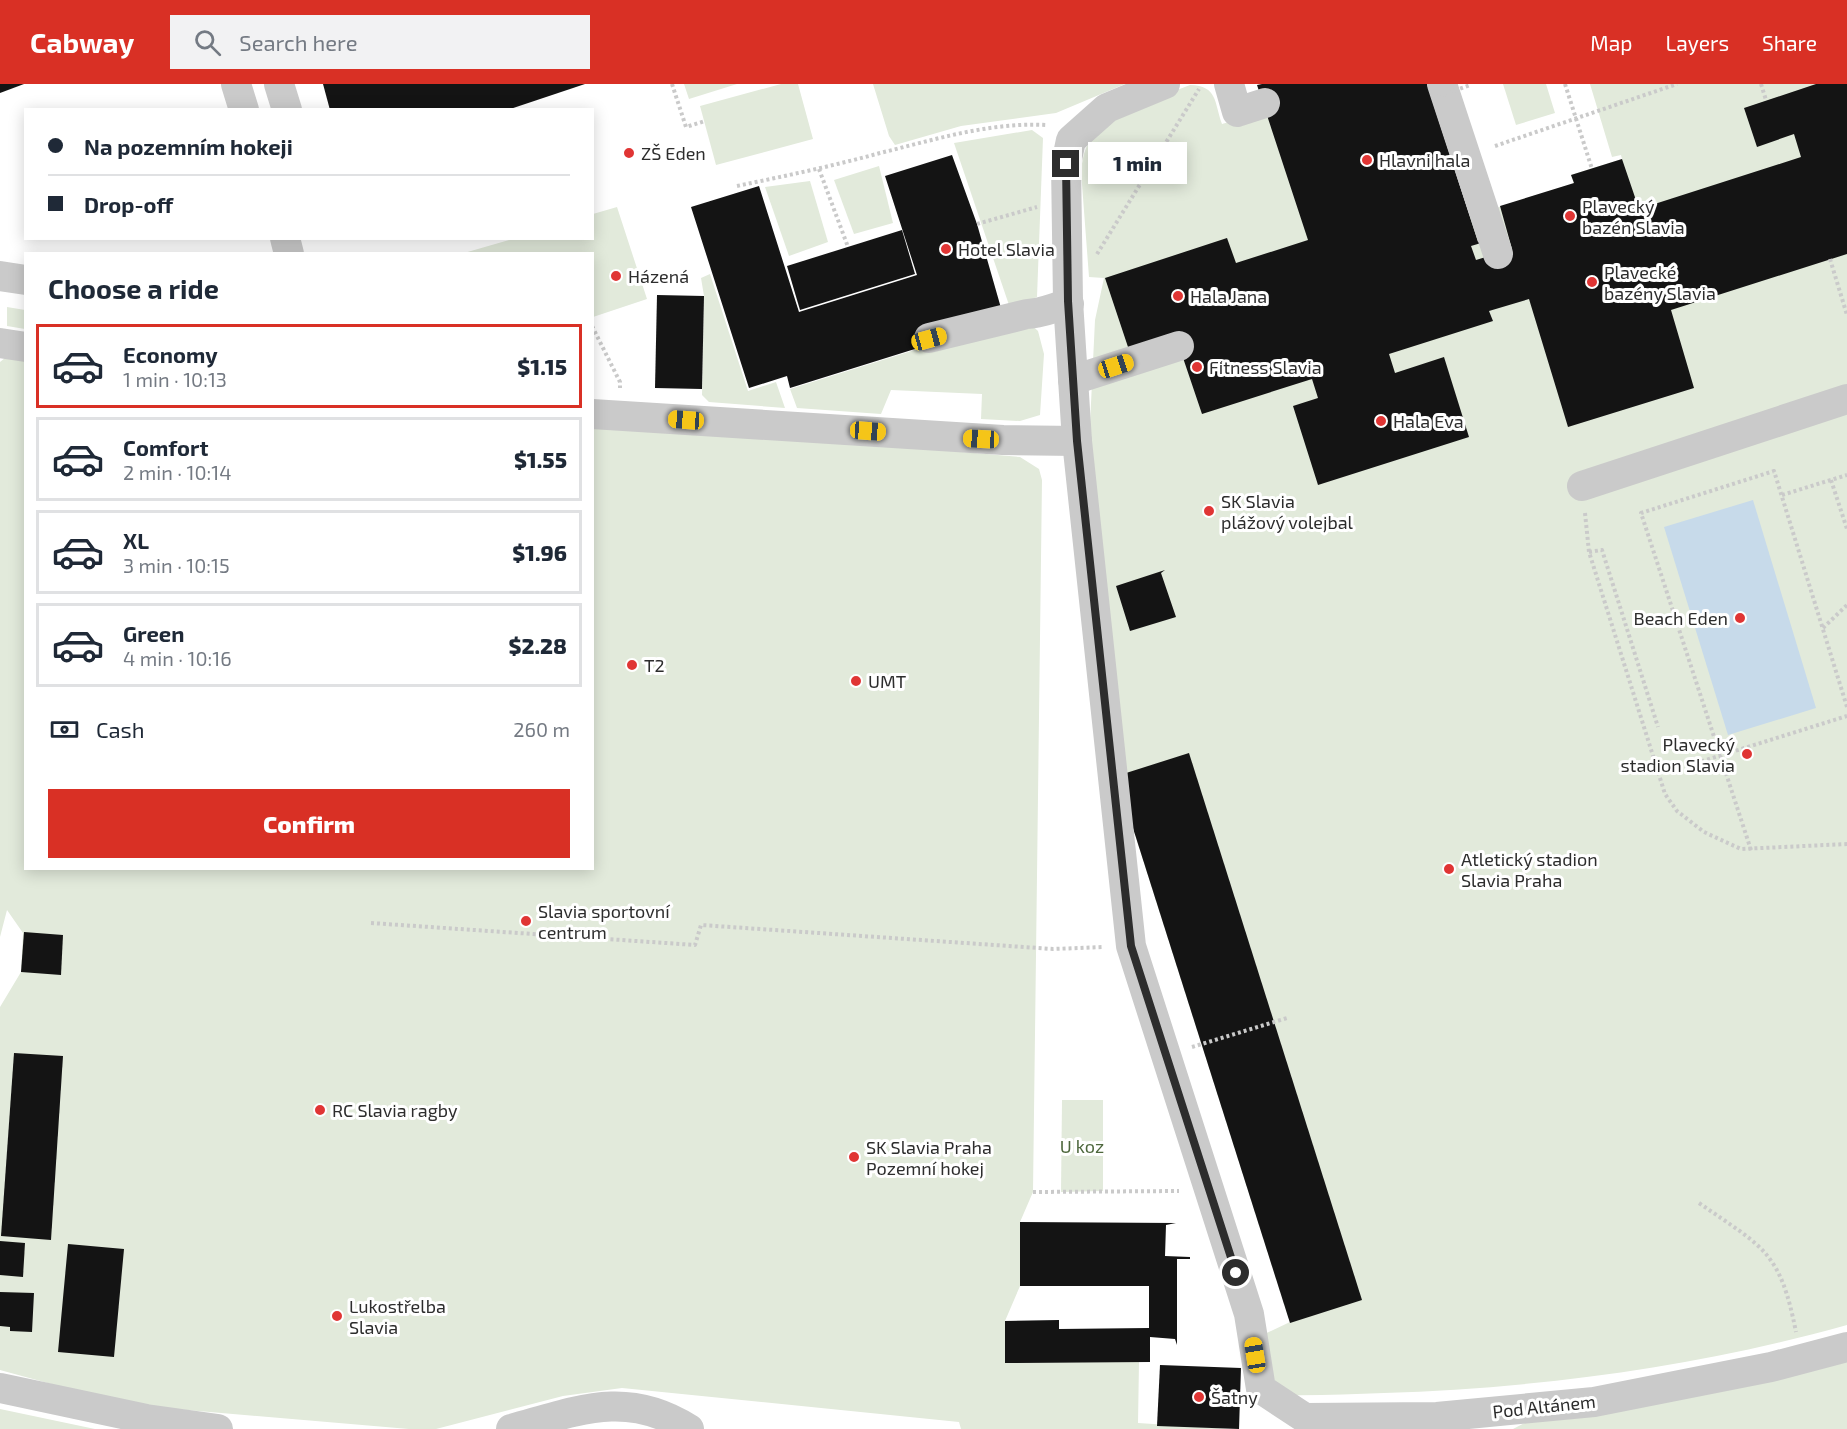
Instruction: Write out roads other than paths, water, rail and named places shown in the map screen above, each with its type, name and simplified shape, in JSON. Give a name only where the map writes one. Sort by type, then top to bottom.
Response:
[{"type":"lane","points":[[237,84],[243,108]]},
{"type":"lane","points":[[279,84],[286,108]]},
{"type":"lane","name":"Pod Altánem","points":[[1165,84],[1107,108],[1071,140],[1066,164],[1069,304],[1077,441],[1131,946],[1249,1314],[1261,1389],[1305,1418],[1437,1417],[1594,1402],[1771,1367],[1847,1347]]},
{"type":"lane","points":[[1228,84],[1237,112],[1265,103]]},
{"type":"lane","points":[[1448,89],[1498,254]]},
{"type":"lane","points":[[0,276],[24,280]]},
{"type":"lane","points":[[929,339],[1027,314],[1043,313],[1050,308],[1069,304]]},
{"type":"lane","points":[[0,343],[24,346]]},
{"type":"lane","points":[[1073,380],[1179,346]]},
{"type":"lane","points":[[1582,486],[1847,399]]},
{"type":"lane","points":[[605,414],[1004,440],[1077,441]]},
{"type":"lane","points":[[0,1388],[146,1419],[218,1429]]},
{"type":"lane","points":[[511,1429],[591,1407],[623,1405],[668,1417],[689,1429]]},
{"type":"water","name":"Beach Eden","points":[[1753,500],[1816,708],[1728,735],[1664,527]]},
{"type":"place","name":"ZŠ Eden","points":[[629,153]]},
{"type":"place","name":"Hlavni hala","points":[[1367,160]]},
{"type":"place","name":"Plavecký bazén Slavia","points":[[1570,216]]},
{"type":"place","name":"Hotel Slavia","points":[[946,249]]},
{"type":"place","name":"Házená","points":[[616,276]]},
{"type":"place","name":"Plavecké bazény Slavia","points":[[1592,282]]},
{"type":"place","name":"Hala Jana","points":[[1178,296]]},
{"type":"place","name":"Fitness Slavia","points":[[1197,367]]},
{"type":"place","name":"Hala Eva","points":[[1381,421]]},
{"type":"place","name":"SK Slavia plážový volejbal","points":[[1209,511]]},
{"type":"place","name":"Beach Eden","points":[[1740,618]]},
{"type":"place","name":"T2","points":[[632,665]]},
{"type":"place","name":"UMT","points":[[856,681]]},
{"type":"place","name":"Plavecký stadion Slavia","points":[[1747,754]]},
{"type":"place","name":"Atletický stadion Slavia Praha","points":[[1449,869]]},
{"type":"place","name":"Slavia sportovní centrum","points":[[526,921]]},
{"type":"place","name":"RC Slavia ragby","points":[[320,1110]]},
{"type":"place","name":"SK Slavia Praha Pozemní hokej","points":[[854,1157]]},
{"type":"place","name":"Lukostřelba Slavia","points":[[337,1316]]},
{"type":"place","name":"Šatny","points":[[1199,1397]]},
{"type":"park label","name":"U koz","points":[[1082,1146]]}]
